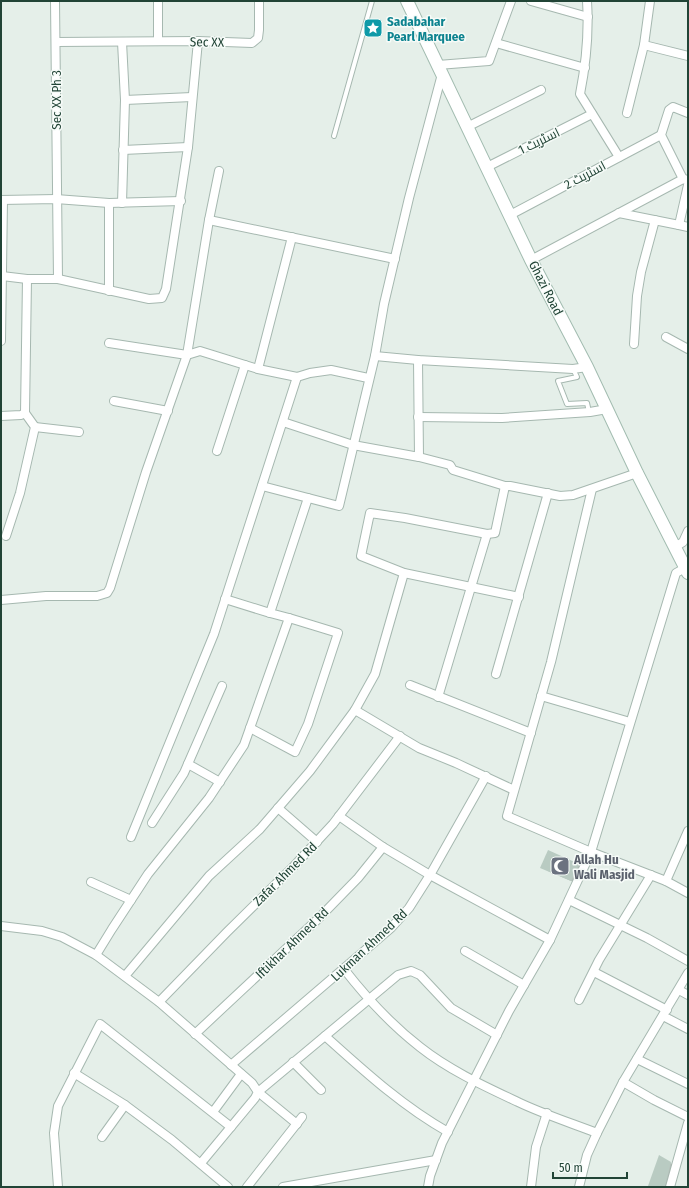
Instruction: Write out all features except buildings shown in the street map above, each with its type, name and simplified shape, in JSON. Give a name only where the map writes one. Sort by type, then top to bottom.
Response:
[{"type":"main road","name":"Ghazi Road","points":[[407,1],[531,260],[587,367],[637,473],[687,571]]},
{"type":"street","name":"Sec XX Ph 3","points":[[55,1],[58,279]]},
{"type":"street","points":[[158,1],[158,41]]},
{"type":"street","name":"Sec XX","points":[[56,42],[198,41],[252,43],[258,38],[259,1]]},
{"type":"street","points":[[262,486],[339,506],[368,378],[375,356],[394,259],[440,70],[489,61],[510,1]]},
{"type":"street","points":[[530,1],[588,17]]},
{"type":"street","points":[[587,1],[588,17],[585,68],[580,94],[619,157]]},
{"type":"street","points":[[628,112],[644,45],[650,1]]},
{"type":"street","points":[[2,276],[27,279],[58,279],[149,300],[162,298],[166,290],[181,201],[188,147],[198,41]]},
{"type":"street","points":[[122,42],[124,100],[122,203]]},
{"type":"street","points":[[496,43],[585,68]]},
{"type":"street","points":[[644,45],[688,56]]},
{"type":"street","points":[[467,127],[542,90]]},
{"type":"street","points":[[124,100],[192,97]]},
{"type":"street","points":[[679,225],[686,181],[661,135],[669,110],[673,107],[688,113]]},
{"type":"street","name":"اسٹریٹ 1","points":[[487,167],[592,114]]},
{"type":"street","name":"اسٹریٹ 2","points":[[510,215],[661,135]]},
{"type":"street","points":[[123,150],[188,147]]},
{"type":"street","points":[[1,600],[46,596],[97,596],[107,593],[114,578],[146,472],[186,355],[219,171]]},
{"type":"street","points":[[531,260],[619,213],[686,181]]},
{"type":"street","points":[[1,342],[2,200],[56,199],[109,204],[181,201]]},
{"type":"street","points":[[109,204],[109,291]]},
{"type":"street","points":[[619,213],[688,228]]},
{"type":"street","points":[[209,220],[394,259]]},
{"type":"street","points":[[634,344],[637,296],[641,272],[655,220]]},
{"type":"street","points":[[258,369],[292,237]]},
{"type":"street","points":[[27,279],[25,413],[35,427],[79,432]]},
{"type":"street","points":[[666,337],[688,349]]},
{"type":"street","points":[[109,343],[186,355],[200,350],[258,369],[297,377],[310,373],[331,370],[368,378]]},
{"type":"street","points":[[375,356],[574,369],[587,367]]},
{"type":"street","points":[[418,360],[419,457]]},
{"type":"street","points":[[217,451],[245,365]]},
{"type":"street","points":[[131,837],[214,634],[297,377]]},
{"type":"street","points":[[114,401],[168,411]]},
{"type":"street","points":[[418,417],[502,418],[590,412],[607,409]]},
{"type":"street","points":[[1,416],[21,415],[25,413]]},
{"type":"street","points":[[283,422],[353,445],[419,457],[450,465],[453,470],[505,486],[560,496],[573,495],[637,473]]},
{"type":"street","points":[[6,536],[20,493],[35,427]]},
{"type":"street","points":[[505,486],[495,533],[487,534],[405,518],[370,513],[361,556],[404,573],[519,597]]},
{"type":"street","points":[[592,489],[551,662],[507,816],[591,852],[666,881],[688,893]]},
{"type":"street","points":[[496,674],[548,494]]},
{"type":"street","points":[[270,613],[308,498]]},
{"type":"street","points":[[675,547],[683,542],[688,532]]},
{"type":"street","points":[[438,697],[487,534]]},
{"type":"street","points":[[428,1187],[430,1176],[448,1132],[497,1035],[550,940],[591,852],[676,573],[687,571]]},
{"type":"street","points":[[125,976],[209,876],[260,829],[310,771],[355,710],[375,674],[404,573]]},
{"type":"street","points":[[225,599],[338,632],[308,724],[295,752],[250,728]]},
{"type":"street","points":[[96,954],[148,874],[209,798],[244,745],[288,618]]},
{"type":"street","points":[[410,685],[530,733]]},
{"type":"street","points":[[152,822],[184,773],[222,686]]},
{"type":"street","points":[[541,696],[630,722]]},
{"type":"street","points":[[355,710],[419,748],[486,776],[514,790]]},
{"type":"street","name":"Zafar Ahmed Rd","points":[[159,1002],[317,842],[340,816],[400,736]]},
{"type":"street","points":[[188,764],[220,782]]},
{"type":"street","name":"Lukman Ahmed Rd","points":[[231,1065],[391,928],[409,908],[430,875],[486,776]]},
{"type":"street","points":[[278,808],[317,842]]},
{"type":"street","points":[[340,816],[383,847],[430,875],[550,940]]},
{"type":"street","points":[[666,881],[688,831]]},
{"type":"street","name":"Iftikhar Ahmed Rd","points":[[195,1034],[319,918],[358,878],[383,847]]},
{"type":"street","points":[[579,1000],[620,925],[651,875]]},
{"type":"street","points":[[91,882],[131,900]]},
{"type":"street","points":[[569,900],[647,938],[688,961]]},
{"type":"street","points":[[1,926],[42,931],[62,937],[96,954],[159,1002],[252,1083],[258,1092],[297,1124]]},
{"type":"street","points":[[465,951],[524,985]]},
{"type":"street","points":[[344,968],[369,999],[420,1047],[474,1080],[519,1103],[597,1133]]},
{"type":"street","points":[[201,1163],[232,1127],[258,1092],[398,974],[411,971],[420,975],[451,1008],[497,1035]]},
{"type":"street","points":[[594,972],[665,1013],[688,1029]]},
{"type":"street","points":[[579,1187],[587,1155],[623,1082],[688,974]]},
{"type":"street","points":[[679,990],[688,995]]},
{"type":"street","points":[[58,1187],[54,1133],[58,1106],[100,1024],[232,1127]]},
{"type":"street","points":[[325,1036],[395,1098],[425,1119],[448,1132]]},
{"type":"street","points":[[637,1059],[688,1084]]},
{"type":"street","points":[[293,1062],[321,1090]]},
{"type":"street","points":[[74,1074],[124,1105],[172,1140],[228,1187]]},
{"type":"street","points":[[213,1112],[242,1074]]},
{"type":"street","points":[[623,1082],[688,1117]]},
{"type":"street","points":[[102,1137],[124,1105]]},
{"type":"street","points":[[531,1187],[536,1147],[547,1113]]},
{"type":"street","points":[[246,1187],[302,1117]]},
{"type":"street","points":[[670,1187],[688,1123]]},
{"type":"street","points":[[283,1187],[436,1160]]},
{"type":"lane","points":[[334,136],[372,1]]},
{"type":"lane","points":[[574,369],[577,377],[558,381],[567,404],[587,403],[590,412]]},
{"type":"place","name":"Sadabahar Pearl Marquee","points":[[373,28]]},
{"type":"place","name":"Allah Hu Wali Masjid","points":[[560,866]]}]
